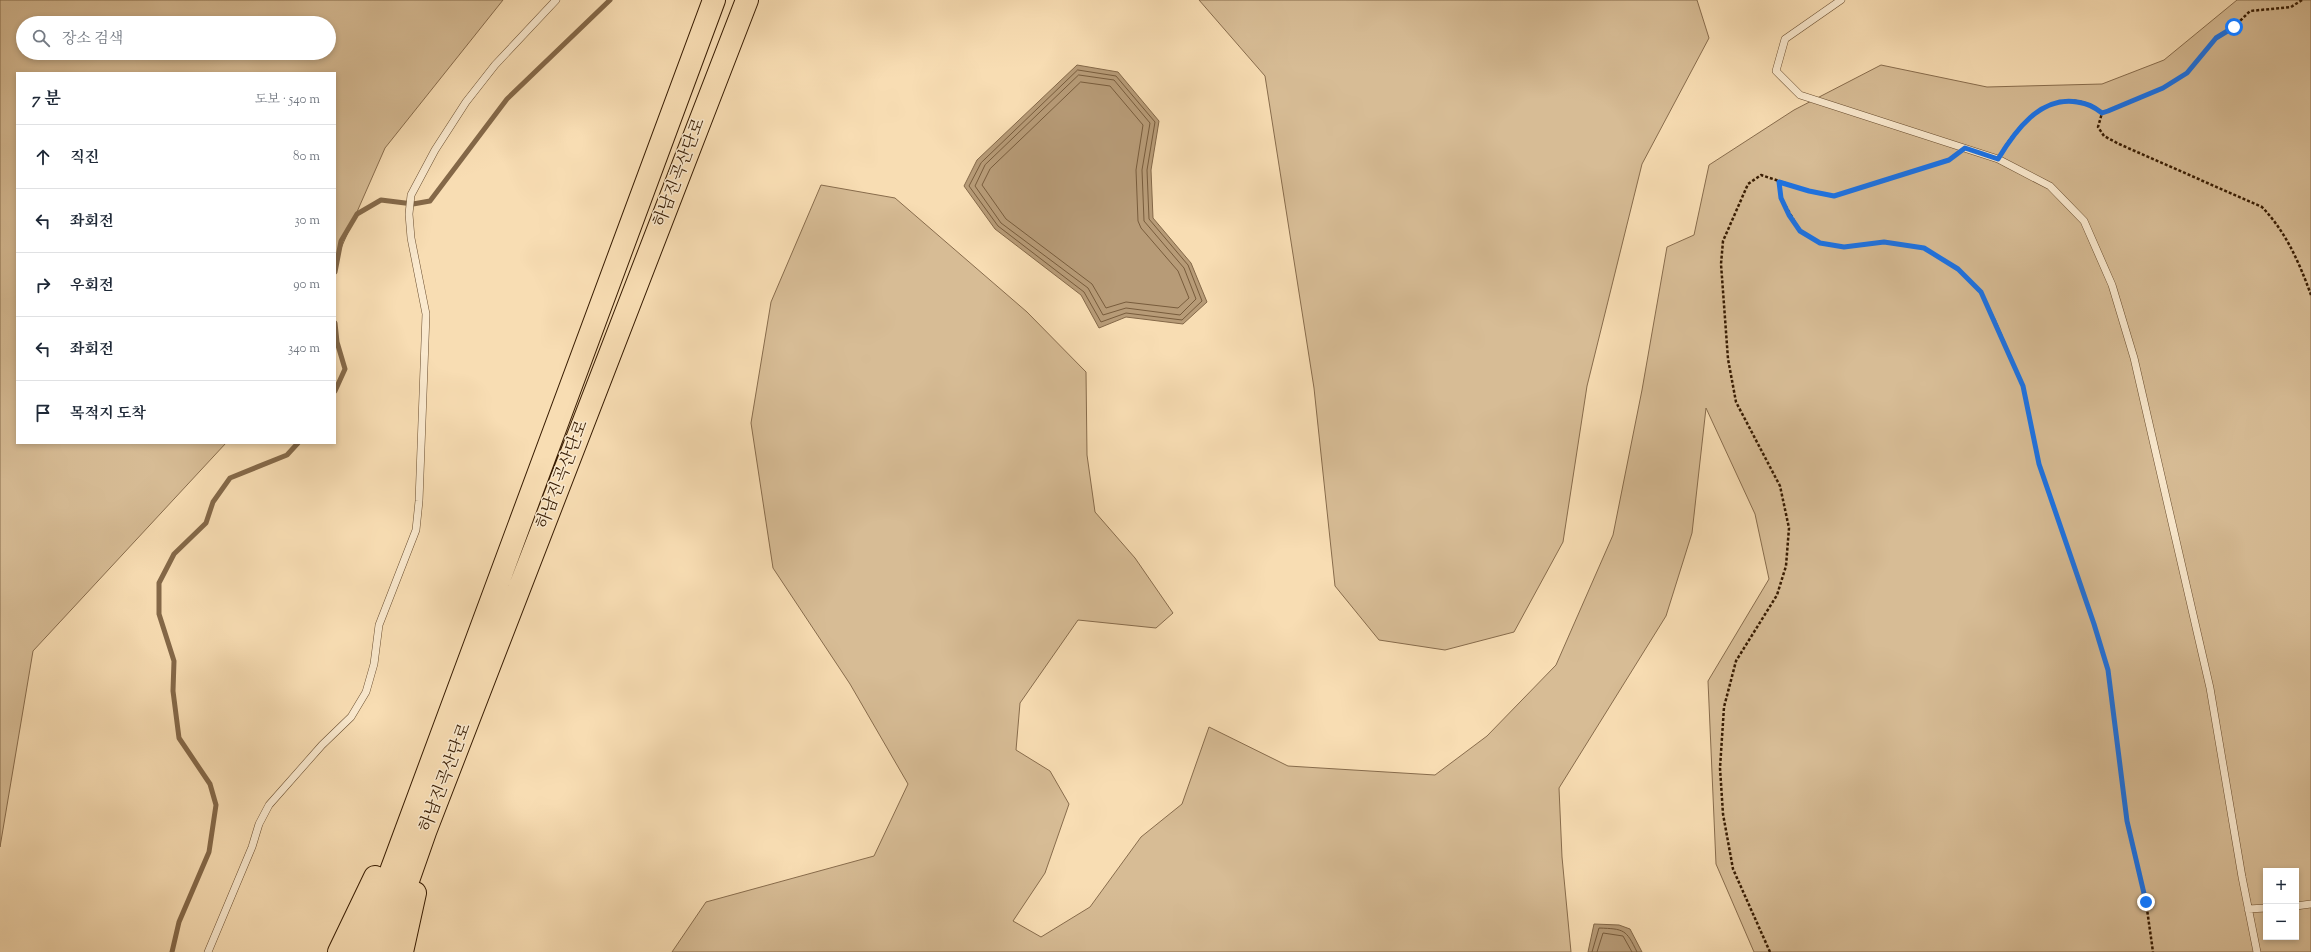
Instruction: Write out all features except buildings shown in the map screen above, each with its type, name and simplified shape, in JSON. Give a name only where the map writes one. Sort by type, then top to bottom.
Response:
[{"type":"highway","name":"하남진곡산단로","points":[[361,952],[714,0]]},
{"type":"highway","name":"하남진곡산단로","points":[[383,952],[425,832],[747,0]]},
{"type":"highway","points":[[339,952],[426,775]]},
{"type":"highway","points":[[402,952],[407,935],[425,832]]},
{"type":"lane","points":[[208,952],[252,847],[259,824],[269,804],[322,745],[351,717],[366,692],[374,664],[379,625],[416,530],[419,501],[426,314],[411,238],[409,214],[411,195],[435,150],[466,102],[495,65],[556,0]]},
{"type":"lane","points":[[1841,0],[1785,39],[1776,71],[1800,95],[1998,159],[2050,186],[2084,221],[2112,285],[2134,358],[2210,688],[2248,909],[2257,952]]},
{"type":"lane","points":[[2299,906],[2311,904]]},
{"type":"lane","points":[[2248,909],[2263,908]]},
{"type":"path","points":[[2102,113],[2163,88],[2187,73],[2216,38],[2234,27],[2250,11],[2291,7],[2302,0]]},
{"type":"path","points":[[1998,159],[2016,131],[2032,116],[2048,105],[2069,101],[2093,105],[2102,113]]},
{"type":"path","points":[[2102,113],[2098,127],[2104,136],[2186,175],[2262,207],[2278,224],[2302,269],[2311,295]]},
{"type":"path","points":[[1770,952],[1732,869],[1723,814],[1720,768],[1724,707],[1736,661],[1777,595],[1786,566],[1789,528],[1780,486],[1753,438],[1736,402],[1728,359],[1722,264],[1723,242],[1748,184],[1761,175],[1809,191],[1834,196],[1949,160],[1965,148]]},
{"type":"path","points":[[1779,182],[1781,198],[1800,231],[1820,243],[1844,247],[1884,242],[1924,248],[1958,269],[1981,292],[2023,386],[2039,464],[2094,624],[2108,670],[2126,814],[2146,902],[2153,952]]},
{"type":"shaded area","points":[[0,0],[503,0],[385,148],[336,260],[336,72],[16,72],[16,444],[225,444],[33,651],[0,847]]},
{"type":"shaded area","points":[[1199,0],[1697,0],[1709,38],[1642,164],[1587,386],[1563,542],[1514,632],[1445,650],[1379,640],[1335,586],[1314,388],[1265,76]]},
{"type":"shaded area","points":[[2237,0],[2311,0],[2311,952],[1754,952],[1716,864],[1708,681],[1769,579],[1755,514],[1706,408],[1692,533],[1666,616],[1559,788],[1562,857],[1571,952],[672,952],[706,902],[874,856],[908,784],[850,684],[773,568],[751,423],[771,302],[821,185],[895,198],[1027,312],[1086,372],[1087,455],[1095,512],[1135,558],[1173,613],[1156,628],[1078,620],[1020,703],[1016,750],[1050,771],[1069,804],[1045,873],[1013,921],[1041,937],[1090,907],[1141,837],[1182,804],[1209,727],[1288,766],[1435,775],[1487,736],[1556,665],[1613,535],[1642,390],[1667,247],[1694,235],[1709,165],[1794,110],[1881,65],[1987,87],[2102,84],[2164,60]]},
{"type":"water","points":[[1077,65],[1118,72],[1159,121],[1151,170],[1153,218],[1191,263],[1207,302],[1183,324],[1126,317],[1099,328],[1081,295],[995,229],[964,186],[977,160]]},
{"type":"water","points":[[1594,924],[1619,925],[1630,929],[1642,952],[1588,952]]},
{"type":"waterway","points":[[336,267],[341,241],[357,214],[381,200],[413,204],[430,201],[507,99],[610,0]]},
{"type":"waterway","points":[[336,332],[337,342],[345,369],[336,389]]},
{"type":"waterway","points":[[172,952],[179,922],[209,852],[216,805],[210,784],[179,738],[173,691],[174,661],[159,614],[159,583],[174,554],[206,523],[213,502],[230,478],[287,455],[297,444]]},
{"type":"route","points":[[2146,902],[2127,821],[2121,785],[2108,670],[2094,624],[2039,464],[2023,386],[1981,292],[1958,269],[1924,248],[1884,242],[1844,247],[1820,243],[1800,231],[1789,215],[1781,198],[1779,182],[1809,191],[1834,196],[1949,160],[1965,148],[1998,159],[2016,131],[2032,116],[2048,105],[2069,101],[2093,105],[2102,113],[2163,88],[2187,73],[2216,38],[2234,27]]}]
